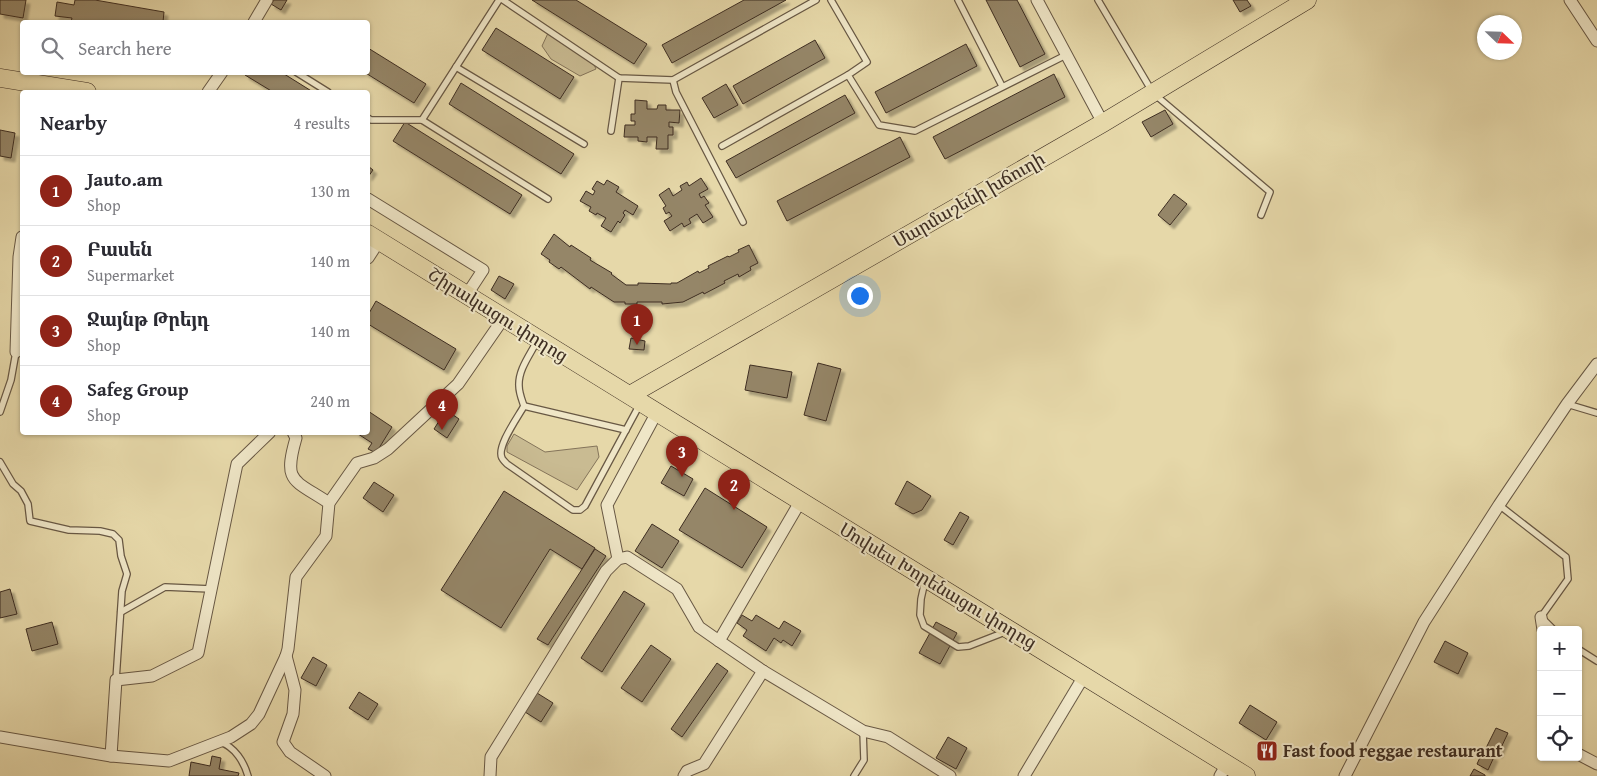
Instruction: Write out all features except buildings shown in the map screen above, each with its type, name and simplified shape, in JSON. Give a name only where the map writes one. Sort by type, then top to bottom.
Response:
[{"type":"main road","name":"Մարմաշենի խճուղի","points":[[635,399],[1103,123],[1307,0]]},
{"type":"main road","points":[[0,78],[46,89],[60,90]]},
{"type":"main road","name":"Շիրակացու փողոց","points":[[373,237],[635,399]]},
{"type":"main road","name":"Մովսես Խորենացու փողոց","points":[[635,399],[1084,676],[1223,770],[1246,776]]},
{"type":"street","points":[[255,20],[267,0]]},
{"type":"street","points":[[1037,0],[1103,123]]},
{"type":"street","points":[[1570,0],[1597,41]]},
{"type":"street","points":[[209,90],[220,75]]},
{"type":"street","points":[[370,200],[483,270],[466,296]]},
{"type":"street","points":[[370,250],[373,237]]},
{"type":"street","points":[[19,352],[20,250]]},
{"type":"street","points":[[0,737],[111,756],[169,761],[218,742],[251,724],[259,714],[286,656],[296,577],[326,536],[329,503],[357,463],[374,458],[388,449],[458,384],[503,319]]},
{"type":"street","points":[[1345,776],[1424,622],[1499,505],[1597,364]]},
{"type":"street","points":[[618,558],[607,505],[657,412]]},
{"type":"street","points":[[111,756],[116,680],[152,676],[198,653],[237,464],[267,435]]},
{"type":"street","points":[[294,435],[296,438],[290,460],[290,472],[295,480],[329,503]]},
{"type":"street","points":[[720,641],[800,502]]},
{"type":"street","points":[[490,776],[491,757],[606,571],[618,558],[626,557],[677,589],[699,627],[763,671],[863,731],[888,737],[950,776]]},
{"type":"street","points":[[1541,617],[1542,626]]},
{"type":"street","points":[[286,656],[295,690],[293,714],[283,742],[290,752],[325,776]]},
{"type":"street","points":[[684,776],[687,771],[704,764],[763,671]]},
{"type":"street","points":[[1024,776],[1084,676]]},
{"type":"street","points":[[1582,756],[1597,764]]},
{"type":"lane","points":[[422,120],[499,0]]},
{"type":"lane","points":[[503,0],[619,78],[673,80],[816,0]]},
{"type":"lane","points":[[722,146],[848,75],[867,62],[830,0]]},
{"type":"lane","points":[[958,0],[1002,86]]},
{"type":"lane","points":[[1098,0],[1153,93],[1270,192],[1261,215]]},
{"type":"lane","points":[[848,75],[879,126],[916,131],[1066,55]]},
{"type":"lane","points":[[456,67],[584,144]]},
{"type":"lane","points":[[301,75],[325,90]]},
{"type":"lane","points":[[611,131],[619,78]]},
{"type":"lane","points":[[673,80],[676,92],[743,222]]},
{"type":"lane","points":[[370,119],[422,120],[548,199]]},
{"type":"lane","points":[[538,340],[520,375],[519,386],[524,406],[502,444],[500,452],[507,464],[573,510],[580,510],[585,506],[626,430],[635,399]]},
{"type":"lane","points":[[0,412],[19,352]]},
{"type":"lane","points":[[1568,404],[1597,413]]},
{"type":"lane","points":[[524,406],[626,430]]},
{"type":"lane","points":[[0,462],[28,504],[30,521],[69,530],[100,531],[113,534],[119,540],[121,556],[127,574],[122,591],[116,680]]},
{"type":"lane","points":[[1499,505],[1566,558],[1568,579],[1541,617],[1550,626]]},
{"type":"lane","points":[[926,579],[921,599],[920,615],[924,626],[958,647],[969,646],[1010,630]]},
{"type":"lane","points":[[121,612],[166,587],[211,589]]},
{"type":"lane","points":[[1582,652],[1597,661]]},
{"type":"lane","points":[[854,776],[864,760],[863,731]]},
{"type":"lane","points":[[218,742],[234,750],[241,759],[248,776]]},
{"type":"shaded area","points":[[549,31],[591,58],[596,69],[580,76],[551,59],[542,46]]},
{"type":"shaded area","points":[[514,434],[545,452],[597,446],[599,457],[577,490],[507,452],[507,446]]},
{"type":"place","name":"Jauto.am","points":[[637,345]]},
{"type":"place","name":"Safeg Group","points":[[442,430]]},
{"type":"place","name":"Ջայնթ Թրեյդ","points":[[682,477]]},
{"type":"place","name":"Բասեն","points":[[734,510]]},
{"type":"place","name":"Fast food reggae restaurant","points":[[1267,751]]}]
